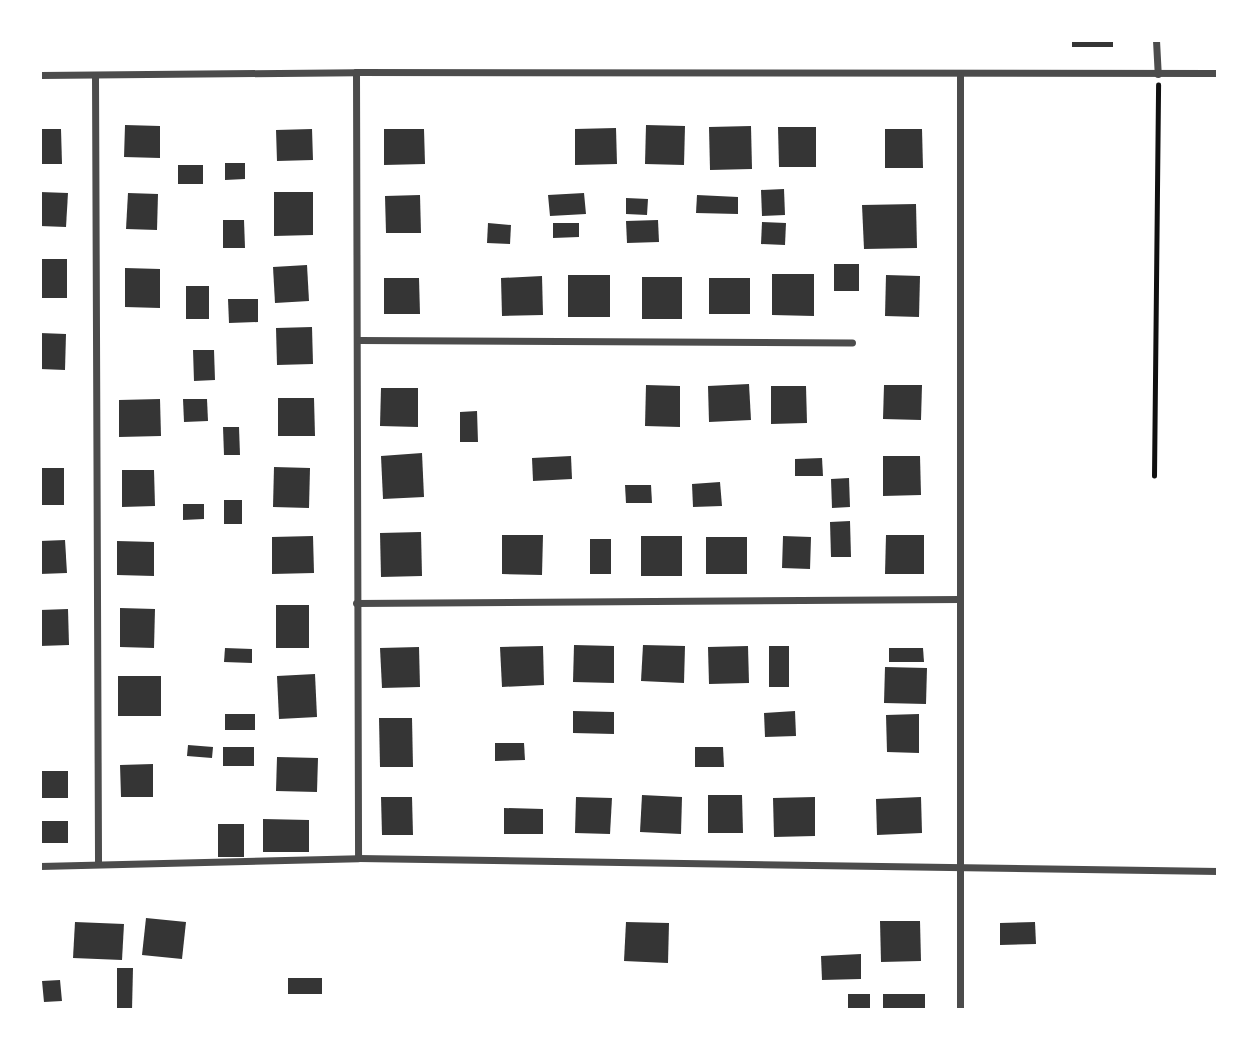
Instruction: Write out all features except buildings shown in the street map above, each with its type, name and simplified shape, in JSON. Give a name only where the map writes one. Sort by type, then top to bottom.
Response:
[{"type":"street","points":[[1156,40],[1158,74]]},
{"type":"street","points":[[40,75],[356,72],[1218,74]]},
{"type":"street","points":[[356,72],[359,340],[356,603],[358,858]]},
{"type":"street","points":[[95,75],[98,864]]},
{"type":"street","points":[[960,75],[960,1010]]},
{"type":"street","points":[[359,340],[852,344]]},
{"type":"street","points":[[356,603],[960,599]]},
{"type":"street","points":[[40,866],[358,858],[1218,871]]},
{"type":"path","points":[[1154,477],[1158,74]]}]
